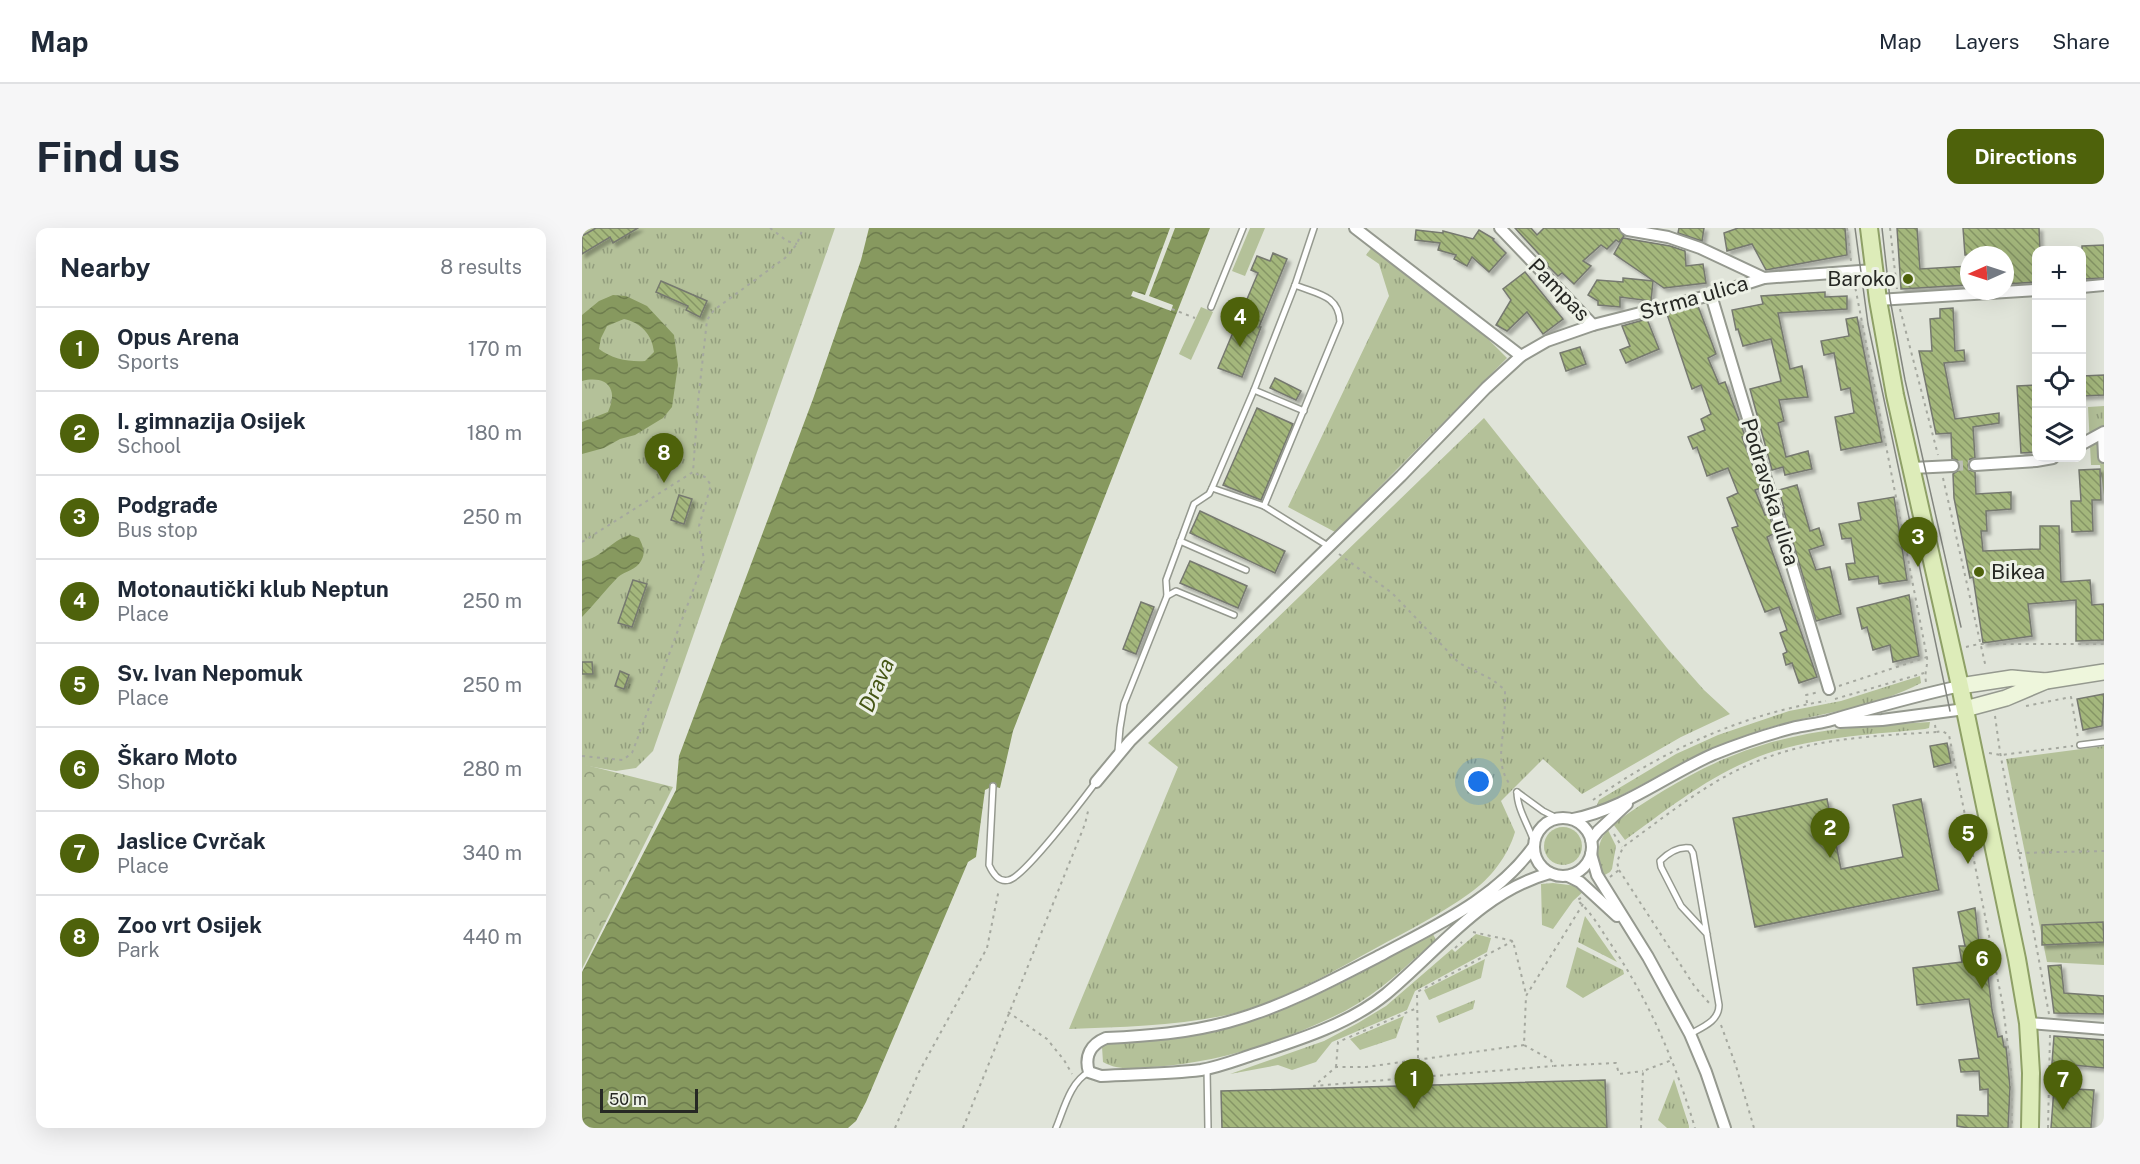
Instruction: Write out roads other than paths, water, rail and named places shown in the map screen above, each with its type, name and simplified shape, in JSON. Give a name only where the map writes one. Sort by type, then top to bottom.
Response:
[{"type":"main road","points":[[1869,228],[1878,300],[1893,385],[1975,755],[2028,1023],[2031,1073],[2030,1128]]},
{"type":"main road","points":[[1965,709],[2000,700],[2046,681],[2104,672]]},
{"type":"main road","points":[[1960,686],[2012,678],[2046,681]]},
{"type":"street","points":[[1355,228],[1369,233],[1521,356]]},
{"type":"street","name":"Pampas","points":[[1500,228],[1593,325]]},
{"type":"street","points":[[1625,228],[1668,237],[1700,248],[1764,278]]},
{"type":"street","name":"Strma ulica","points":[[1096,782],[1164,707],[1521,356],[1547,341],[1593,325],[1711,295],[1764,278],[1874,270]]},
{"type":"street","points":[[2086,287],[2104,285]]},
{"type":"street","points":[[1878,300],[2032,290]]},
{"type":"street","name":"Podravska ulica","points":[[1711,295],[1829,689]]},
{"type":"street","points":[[2086,442],[2104,433],[2104,457]]},
{"type":"street","points":[[1975,465],[2032,461]]},
{"type":"street","points":[[1912,468],[1953,466]]},
{"type":"street","points":[[1591,840],[1606,822],[1634,798],[1672,775],[1714,754],[1783,731],[1960,686]]},
{"type":"street","points":[[1824,722],[1873,721],[1965,709]]},
{"type":"street","points":[[1550,873],[1519,884],[1475,914],[1452,932],[1384,996],[1358,1013],[1262,1052],[1207,1068],[1101,1076],[1089,1072],[1088,1057],[1092,1047],[1098,1041],[1106,1038],[1192,1031],[1226,1023],[1268,1010],[1335,980],[1458,913],[1514,870],[1534,844],[1542,826],[1557,818],[1573,819],[1593,814],[1634,798]]},
{"type":"street","points":[[1573,819],[1582,824],[1591,840],[1591,854],[1597,875],[1661,980],[1690,1034],[1725,1128]]},
{"type":"street","points":[[1534,844],[1536,860],[1550,873],[1559,876],[1568,876],[1577,872],[1584,867],[1591,854]]},
{"type":"street","points":[[1568,876],[1580,882],[1628,927]]},
{"type":"street","points":[[2028,1023],[2104,1029]]},
{"type":"lane","points":[[1211,307],[1243,228]]},
{"type":"lane","points":[[1118,756],[1124,704],[1167,596],[1166,580],[1180,541],[1194,504],[1209,494],[1212,488],[1254,390],[1295,285],[1314,228]]},
{"type":"lane","points":[[1264,506],[1340,322],[1340,310],[1334,301],[1295,285]]},
{"type":"lane","points":[[1254,390],[1304,411]]},
{"type":"lane","points":[[1212,488],[1264,506],[1328,546]]},
{"type":"lane","points":[[1180,541],[1246,570]]},
{"type":"lane","points":[[1167,596],[1176,591],[1233,615]]},
{"type":"lane","points":[[2080,745],[2104,742]]},
{"type":"lane","points":[[993,786],[989,865],[993,873],[1001,880],[1010,880],[1018,876],[1096,782]]},
{"type":"lane","points":[[1534,844],[1529,825],[1517,802],[1517,792],[1557,818]]},
{"type":"lane","points":[[1690,1034],[1716,1016],[1719,1012],[1719,1005],[1707,934],[1693,853],[1690,848],[1678,848],[1660,861],[1661,867],[1682,906],[1707,934]]},
{"type":"lane","points":[[1207,1068],[1208,1128]]},
{"type":"lane","points":[[1056,1128],[1077,1082],[1089,1072]]},
{"type":"water","name":"Drava","points":[[869,228],[1210,228],[1013,731],[1000,788],[993,786],[985,790],[976,857],[968,862],[856,1121],[848,1128],[582,1128],[582,972],[676,790],[679,756],[813,399],[861,260]]},
{"type":"water","points":[[613,295],[626,296],[647,306],[674,335],[678,365],[672,407],[663,418],[635,435],[582,454],[582,422],[608,412],[612,397],[611,391],[604,382],[582,381],[582,315],[599,301]],"holes":[[[624,319],[645,330],[651,340],[654,352],[645,361],[621,359],[599,349],[607,326]]]},
{"type":"water","points":[[630,535],[639,538],[644,552],[643,558],[636,566],[618,577],[582,617],[582,561]]},
{"type":"tunnel","points":[[1953,466],[1975,465]]},
{"type":"tram line","points":[[1855,228],[1868,324],[1950,711]]},
{"type":"tram line","points":[[1882,228],[1890,299],[1905,380],[1961,627]]},
{"type":"place","name":"Baroko","points":[[1908,279]]},
{"type":"place","name":"Motonautički klub Neptun","points":[[1240,347]]},
{"type":"place","name":"Zoo vrt Osijek","points":[[664,483]]},
{"type":"place","name":"Podgrađe","points":[[1918,567]]},
{"type":"place","name":"Bikea","points":[[1979,572]]},
{"type":"place","name":"I. gimnazija Osijek","points":[[1830,858]]},
{"type":"place","name":"Sv. Ivan Nepomuk","points":[[1968,864]]},
{"type":"place","name":"Škaro Moto","points":[[1982,989]]},
{"type":"place","name":"Opus Arena","points":[[1414,1109]]},
{"type":"place","name":"Jaslice Cvrčak","points":[[2063,1110]]}]
